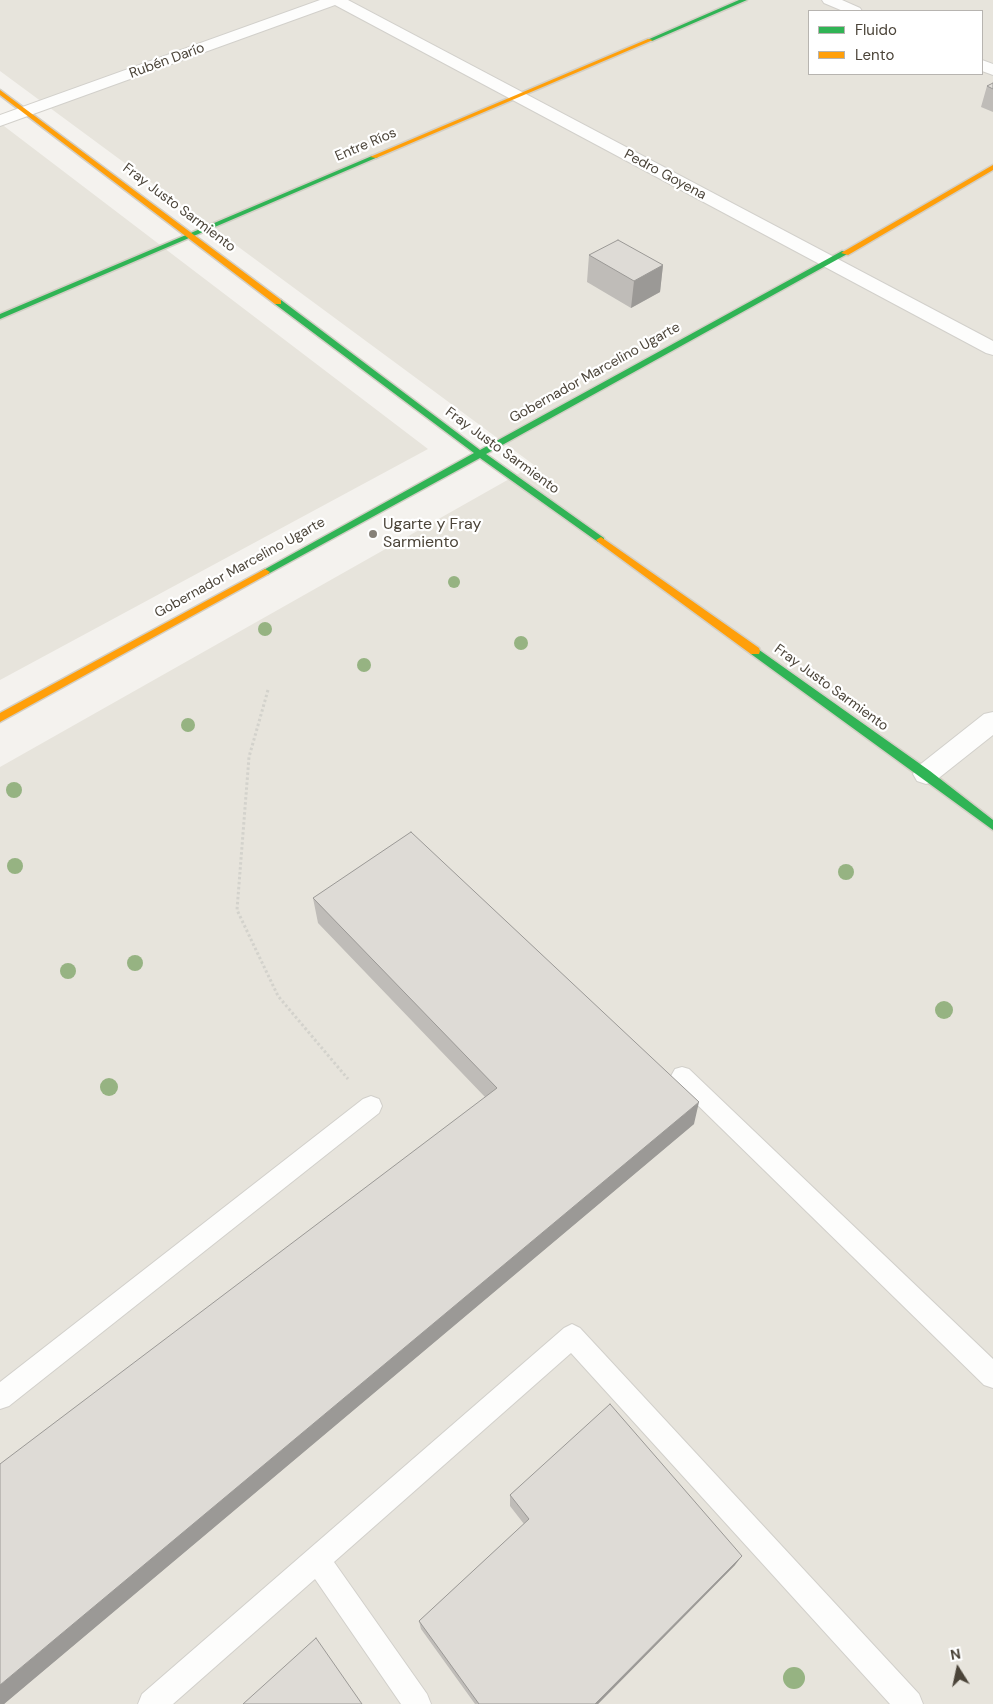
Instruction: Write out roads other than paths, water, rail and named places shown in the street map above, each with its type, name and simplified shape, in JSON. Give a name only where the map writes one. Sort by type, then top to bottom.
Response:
[{"type":"street","name":"Pedro Goyena","points":[[336,0],[993,349]]},
{"type":"street","name":"Rubén Darío","points":[[0,121],[336,0]]},
{"type":"street","name":"Entre Ríos","points":[[0,317],[744,0]]},
{"type":"street","points":[[829,0],[853,10]]},
{"type":"street","name":"Fray Justo Sarmiento","points":[[0,92],[479,454],[926,774],[993,826]]},
{"type":"street","name":"Gobernador Marcelino Ugarte","points":[[2,714],[829,263],[993,167]]},
{"type":"street","points":[[926,774],[993,721]]},
{"type":"lane","points":[[682,1076],[993,1376]]},
{"type":"lane","points":[[0,1398],[371,1106]]},
{"type":"lane","points":[[152,1704],[572,1336],[909,1704]]},
{"type":"lane","points":[[317,1560],[417,1704]]},
{"type":"place","name":"Ugarte y Fray Sarmiento","points":[[373,534]]}]
